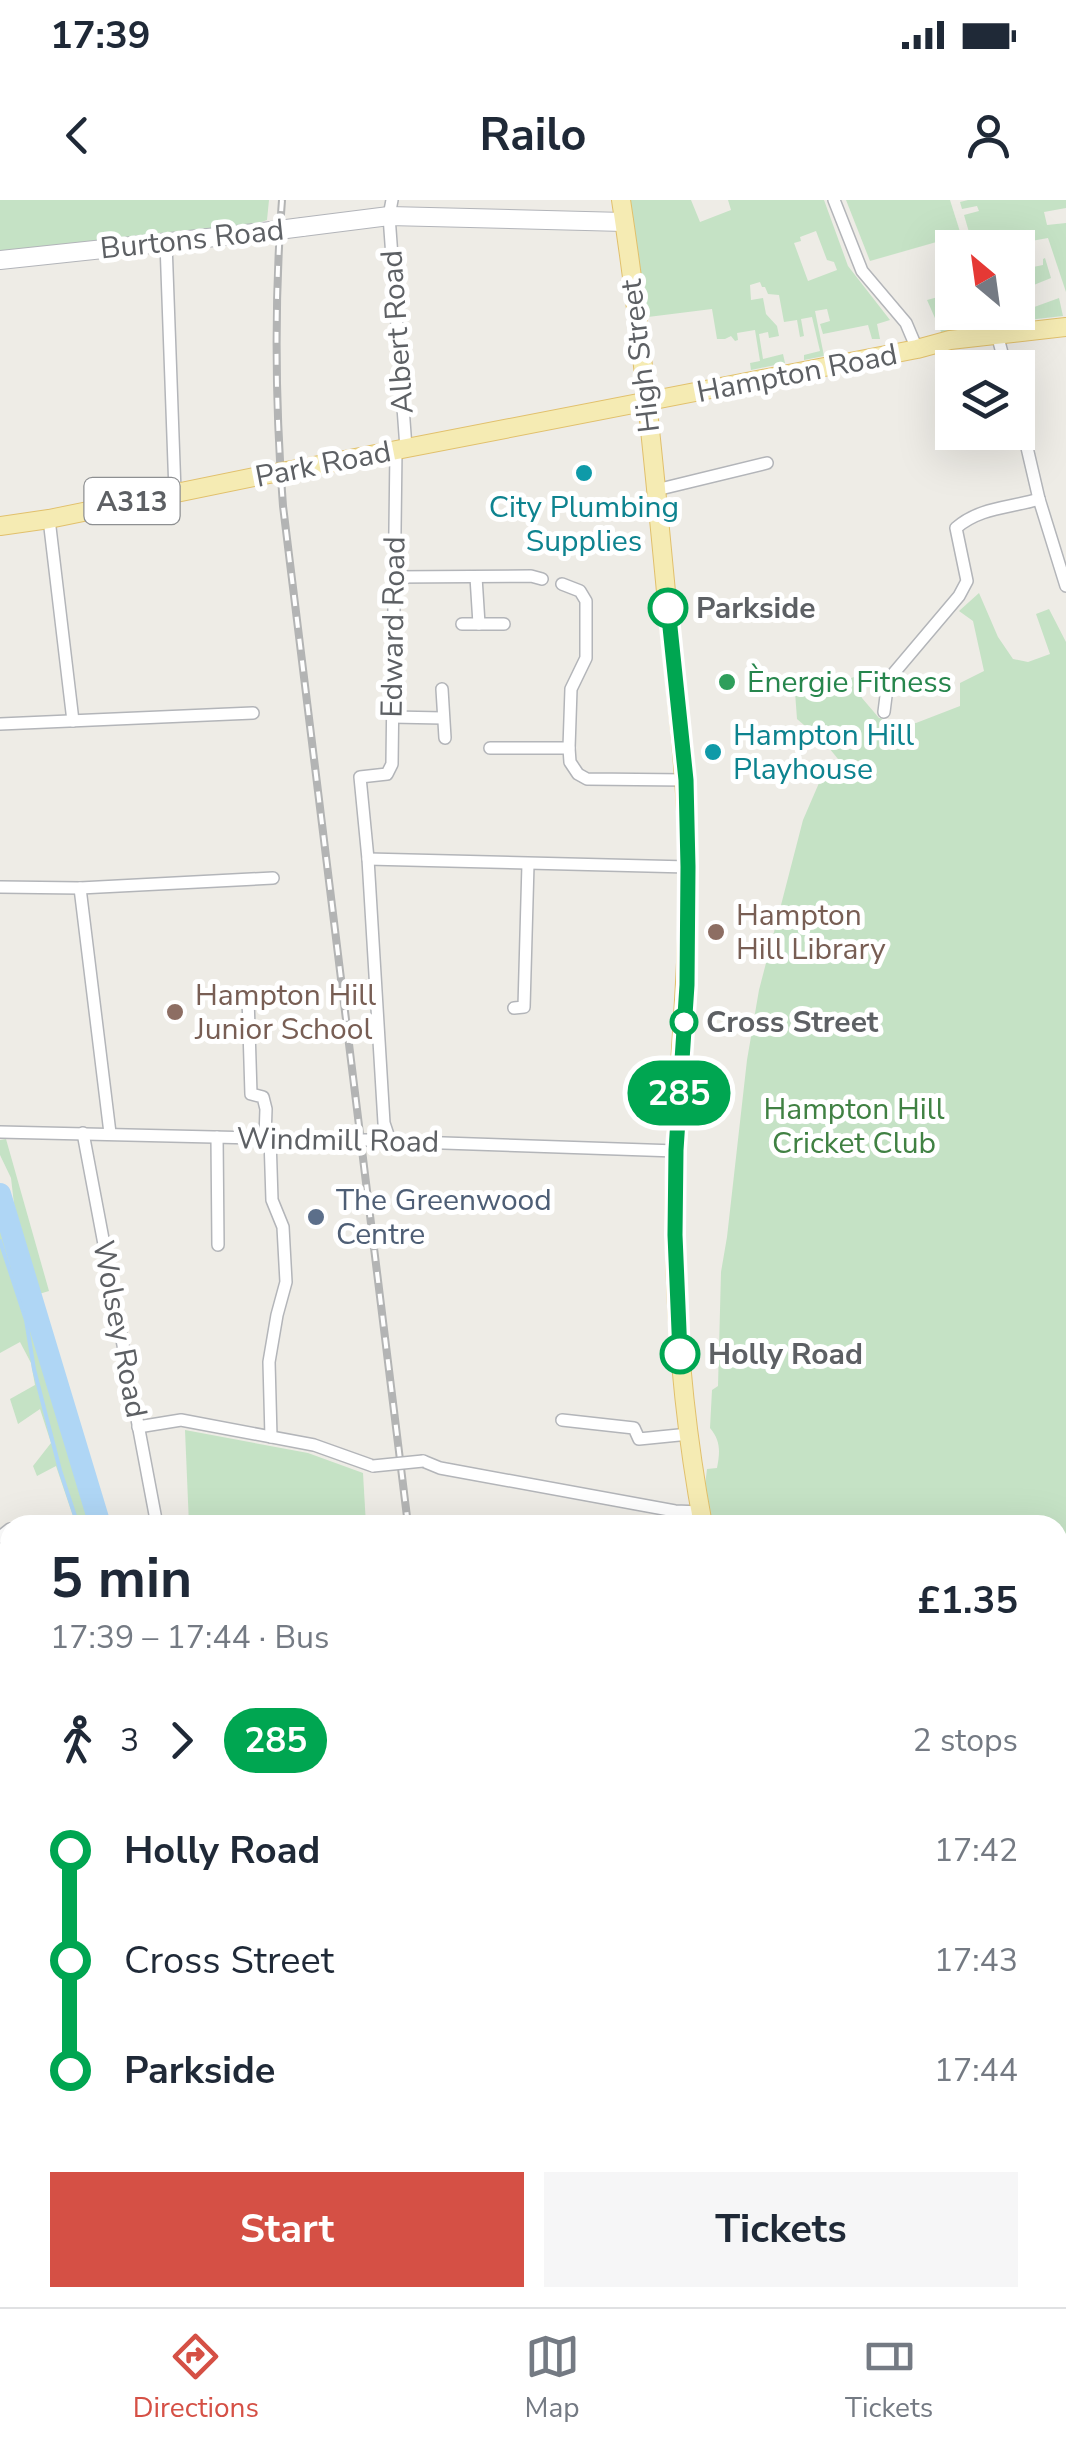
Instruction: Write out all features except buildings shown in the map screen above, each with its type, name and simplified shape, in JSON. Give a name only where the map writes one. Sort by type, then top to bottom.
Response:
[{"type":"main road","name":"High Street","points":[[621,200],[686,780],[687,985],[676,1150],[677,1335],[702,1515]]},
{"type":"main road","name":"Hampton Road","points":[[646,402],[950,340],[1066,328]]},
{"type":"main road","name":"Park Road","points":[[0,526],[646,402]]},
{"type":"street","points":[[834,200],[862,271],[906,324],[917,349]]},
{"type":"street","name":"Burtons Road","points":[[0,260],[302,227],[390,208],[624,222]]},
{"type":"street","name":"Albert Road","points":[[390,208],[401,449]]},
{"type":"street","points":[[166,244],[175,492]]},
{"type":"street","points":[[997,334],[1001,350]]},
{"type":"street","name":"Edward Road","points":[[368,860],[360,777],[388,774],[392,764],[394,577],[401,449]]},
{"type":"street","points":[[1028,450],[1066,586]]},
{"type":"street","points":[[656,490],[767,463]]},
{"type":"street","points":[[884,712],[888,680],[959,596],[967,581],[956,528],[969,516],[1039,499]]},
{"type":"street","points":[[49,519],[73,721]]},
{"type":"street","points":[[394,577],[542,578]]},
{"type":"street","points":[[476,578],[478,624]]},
{"type":"street","points":[[562,584],[580,591],[586,601],[586,658],[572,689],[570,762],[587,780],[686,780]]},
{"type":"street","points":[[462,624],[504,624]]},
{"type":"street","points":[[442,689],[445,738]]},
{"type":"street","points":[[0,724],[254,713]]},
{"type":"street","points":[[392,718],[444,718]]},
{"type":"street","points":[[490,748],[569,748]]},
{"type":"street","points":[[385,1141],[368,860],[688,867]]},
{"type":"street","points":[[514,1008],[524,1008],[528,864]]},
{"type":"street","points":[[0,888],[273,878]]},
{"type":"street","points":[[80,888],[110,1133]]},
{"type":"street","points":[[248,998],[250,1094],[263,1097],[266,1110],[272,1200],[283,1227],[286,1282],[269,1362],[271,1437]]},
{"type":"street","name":"Windmill Road","points":[[0,1132],[676,1150]]},
{"type":"street","name":"Wolsey Road","points":[[83,1133],[155,1515]]},
{"type":"street","points":[[218,1137],[218,1246]]},
{"type":"street","points":[[138,1427],[180,1420],[314,1446],[373,1466],[423,1460],[440,1468],[690,1515]]},
{"type":"street","points":[[562,1420],[634,1428],[639,1439],[689,1434]]},
{"type":"green space","points":[[0,200],[269,200],[267,220],[248,227],[0,256]]},
{"type":"green space","points":[[629,200],[691,200],[700,222],[731,210],[728,200],[824,200],[848,266],[890,320],[877,324],[880,339],[872,339],[868,325],[823,334],[820,324],[830,321],[827,309],[815,311],[824,356],[804,360],[804,355],[820,351],[812,317],[801,319],[804,336],[800,337],[797,320],[784,322],[779,295],[768,294],[760,282],[750,285],[751,300],[763,298],[766,314],[777,326],[779,336],[759,334],[763,359],[783,354],[785,363],[751,370],[750,363],[760,361],[755,330],[737,333],[735,341],[731,336],[717,339],[712,309],[648,317]],"holes":[[[816,231],[827,260],[834,262],[837,270],[808,281],[794,243]]]},
{"type":"green space","points":[[846,200],[950,200],[959,230],[935,230],[935,242],[870,261]]},
{"type":"green space","points":[[1066,200],[1066,208],[1044,212],[1047,225],[1066,223],[1066,292],[1048,238],[1035,240],[1035,230],[968,230],[964,215],[979,211],[977,206],[962,209],[960,202]]},
{"type":"green space","points":[[1043,259],[1051,278],[1035,284],[1035,267],[1043,265]]},
{"type":"green space","points":[[935,298],[935,318],[927,300]]},
{"type":"green space","points":[[1059,298],[1063,316],[1035,319],[1035,307]]},
{"type":"green space","name":"Hampton Hill Cricket Club","points":[[979,593],[998,637],[1013,659],[1028,662],[1050,654],[1036,614],[1049,609],[1066,642],[1066,1515],[707,1515],[707,1469],[717,1468],[719,1457],[718,1442],[710,1428],[712,1390],[718,1386],[721,1272],[759,990],[803,820],[819,783],[838,759],[797,719],[795,692],[823,688],[854,677],[862,698],[879,718],[916,723],[960,706],[960,683],[984,671],[973,621],[959,611]]},
{"type":"green space","points":[[6,1139],[49,1291],[39,1294],[14,1204],[11,1178],[0,1155],[0,1140]]},
{"type":"green space","points":[[0,1209],[12,1219],[36,1322],[47,1337],[46,1362],[84,1486],[95,1496],[93,1515],[73,1515],[56,1466],[37,1476],[33,1466],[51,1443],[40,1409],[18,1424],[10,1399],[35,1385],[31,1363],[20,1342],[0,1353]]},
{"type":"green space","points":[[185,1430],[308,1453],[363,1473],[365,1515],[189,1515]]},
{"type":"waterway","points":[[0,1194],[97,1515]]},
{"type":"waterway","points":[[0,1241],[26,1320],[34,1369],[75,1515]]},
{"type":"railway","points":[[282,200],[276,353],[283,506],[407,1515]]},
{"type":"bus line","name":"285","points":[[668,608],[686,780],[688,867],[687,985],[676,1150],[680,1354]]},
{"type":"place","name":"City Plumbing Supplies","points":[[584,473]]},
{"type":"place","name":"Parkside","points":[[668,608]]},
{"type":"place","name":"Ènergie Fitness","points":[[727,682]]},
{"type":"place","name":"Hampton Hill Playhouse","points":[[713,752]]},
{"type":"place","name":"Hampton Hill Library","points":[[716,932]]},
{"type":"place","name":"Hampton Hill Junior School","points":[[175,1012]]},
{"type":"place","name":"Cross Street","points":[[684,1022]]},
{"type":"place","name":"The Greenwood Centre","points":[[316,1217]]},
{"type":"place","name":"Holly Road","points":[[680,1354]]}]
